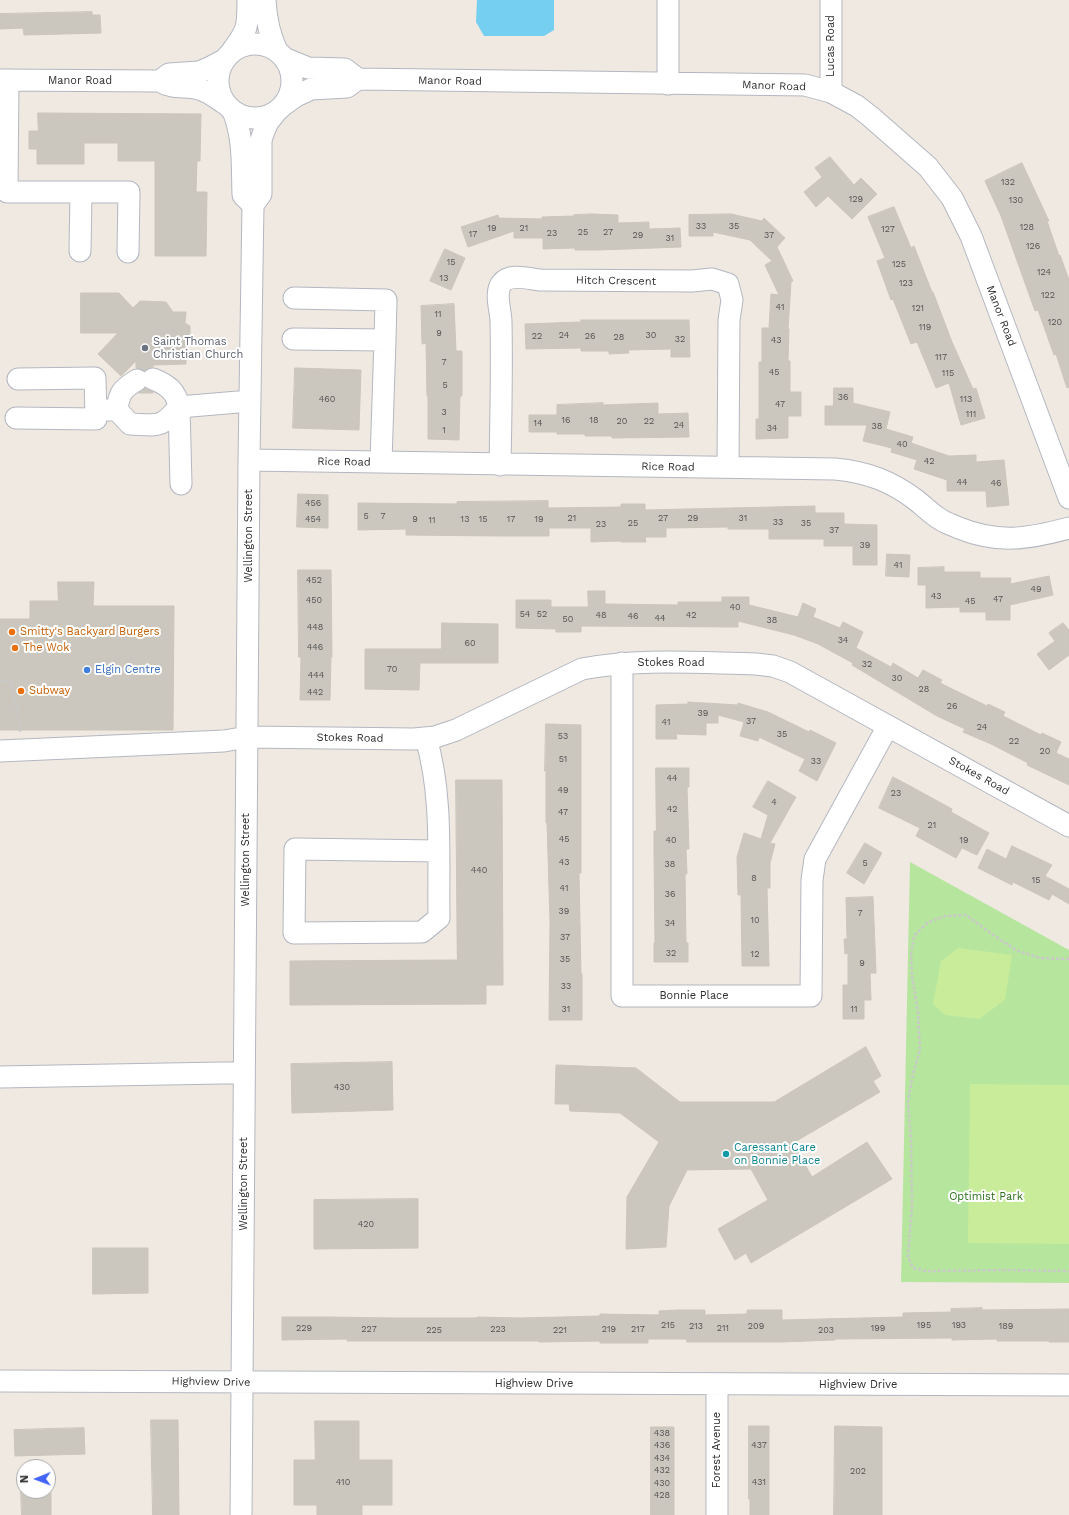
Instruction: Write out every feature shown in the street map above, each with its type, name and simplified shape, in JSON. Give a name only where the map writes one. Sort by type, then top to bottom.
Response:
[{"type":"street","points":[[228,55],[243,45],[255,43],[267,45],[281,55],[308,68],[345,69],[358,79],[347,87],[311,89],[296,96],[265,117],[253,119],[242,117],[228,107],[219,93],[217,82],[219,70],[228,55],[244,35],[247,26],[248,0]]},
{"type":"street","points":[[265,0],[267,25],[270,37],[291,70],[292,82],[290,94],[280,108]]},
{"type":"street","points":[[668,0],[668,84]]},
{"type":"street","name":"Lucas Road","points":[[831,0],[831,92]]},
{"type":"street","name":"Manor Road","points":[[159,81],[169,74],[199,72],[209,68],[228,55]]},
{"type":"street","name":"Manor Road","points":[[358,79],[805,85],[831,92],[857,106],[928,167],[952,198],[970,236],[1069,498]]},
{"type":"street","points":[[4,80],[6,192],[129,192],[128,252]]},
{"type":"street","name":"Manor Road","points":[[4,80],[159,81],[168,86],[199,89],[210,93],[228,107]]},
{"type":"street","name":"Wellington Street","points":[[228,107],[240,131],[243,195],[252,205]]},
{"type":"street","name":"Wellington Street","points":[[241,1515],[252,205],[261,194],[261,140],[268,122],[280,108]]},
{"type":"street","points":[[80,251],[81,192]]},
{"type":"street","name":"Hitch Crescent","points":[[500,465],[501,319],[499,290],[502,282],[512,278],[521,277],[540,280],[692,282],[712,279],[728,284],[732,300],[729,320],[728,467]]},
{"type":"street","points":[[294,298],[386,300],[381,462]]},
{"type":"street","points":[[293,339],[385,340]]},
{"type":"street","points":[[16,418],[96,419],[95,378],[18,379]]},
{"type":"street","points":[[117,410],[118,397],[124,388],[145,379],[164,383],[172,390],[179,407],[180,484]]},
{"type":"street","points":[[95,410],[117,410],[130,424],[156,425],[168,421],[179,407],[250,401]]},
{"type":"street","name":"Rice Road","points":[[249,460],[835,469],[858,471],[880,479],[898,488],[940,520],[989,537],[1008,539],[1028,537],[1069,528]]},
{"type":"street","name":"Stokes Road","points":[[10,750],[224,742],[247,737],[435,737],[456,730],[582,669],[622,663],[647,662],[756,664],[773,666],[790,672],[1069,826]]},
{"type":"street","name":"Bonnie Place","points":[[622,663],[622,996],[811,996],[812,880],[815,859],[888,726]]},
{"type":"street","points":[[426,738],[432,757],[438,805],[439,918],[422,932],[294,933],[296,849],[438,851]]},
{"type":"street","points":[[0,1077],[244,1073]]},
{"type":"street","name":"Highview Drive","points":[[0,1381],[717,1385],[1069,1385]]},
{"type":"street","name":"Forest Avenue","points":[[717,1385],[717,1515]]},
{"type":"path","points":[[0,681],[10,680],[20,721],[10,750]]},
{"type":"path","points":[[1069,959],[1040,958],[1018,951],[966,915],[946,916],[928,922],[914,936],[911,954],[912,976],[918,1012],[920,1050],[912,1078],[908,1102],[911,1140],[912,1207],[908,1257],[913,1268],[926,1271],[1069,1271]]},
{"type":"green space","name":"Optimist Park","points":[[910,862],[1069,950],[1069,1283],[901,1282]]},
{"type":"green space","points":[[958,948],[1012,955],[1005,1000],[979,1019],[945,1015],[933,1004],[941,961]]},
{"type":"green space","points":[[970,1084],[1069,1085],[1069,1244],[968,1243]]},
{"type":"water","points":[[477,0],[554,0],[554,30],[544,36],[484,36],[476,22]]},
{"type":"building","points":[[92,12],[92,15],[100,15],[101,33],[24,35],[23,28],[0,29],[0,14]]},
{"type":"building","points":[[38,113],[201,114],[200,161],[197,161],[196,192],[207,192],[206,256],[155,256],[155,161],[118,161],[118,143],[84,143],[84,164],[37,164],[37,149],[29,149],[29,131],[38,131]]},
{"type":"building","points":[[830,157],[854,185],[861,178],[877,194],[852,219],[828,196],[816,207],[804,192],[822,177],[815,168]]},
{"type":"building","points":[[1022,163],[1049,221],[1047,221],[1069,280],[1069,387],[1067,388],[1056,354],[1054,355],[1038,310],[1035,311],[1001,216],[985,181]]},
{"type":"building","points":[[894,207],[911,248],[914,246],[952,342],[973,389],[976,388],[985,418],[961,425],[949,383],[936,388],[917,342],[911,344],[893,299],[891,300],[877,261],[885,258],[868,217]]},
{"type":"building","points":[[592,214],[618,215],[618,223],[649,222],[649,229],[680,228],[681,247],[599,250],[575,250],[575,248],[543,249],[543,238],[514,238],[514,231],[468,247],[461,227],[498,215],[499,218],[542,219],[542,217]]},
{"type":"building","points":[[731,214],[762,221],[764,218],[785,238],[777,247],[793,281],[791,282],[788,329],[790,392],[801,392],[801,416],[788,416],[788,438],[756,439],[756,419],[759,419],[759,362],[762,362],[762,328],[769,328],[771,294],[779,295],[765,265],[772,261],[750,240],[713,232],[713,236],[689,236],[689,215]]},
{"type":"building","points":[[445,249],[465,258],[451,290],[430,281]]},
{"type":"building","name":"Saint Thomas Christian Church","points":[[81,293],[119,293],[133,308],[140,301],[166,302],[173,312],[186,312],[185,323],[190,326],[190,338],[186,341],[186,364],[153,365],[153,367],[144,371],[136,368],[136,361],[121,376],[98,354],[118,333],[81,333]]},
{"type":"building","points":[[454,304],[456,351],[462,351],[462,396],[460,396],[459,440],[428,439],[426,343],[422,344],[421,306]]},
{"type":"building","points":[[581,320],[689,320],[690,357],[671,357],[671,349],[628,350],[629,353],[609,354],[609,351],[581,351],[581,348],[526,349],[525,324],[581,322]]},
{"type":"building","points":[[295,368],[361,370],[359,430],[293,428]]},
{"type":"building","points":[[146,388],[153,393],[139,393]]},
{"type":"building","points":[[834,388],[853,388],[853,403],[890,412],[886,429],[913,437],[911,443],[949,456],[976,455],[976,462],[1004,460],[1009,505],[987,507],[986,491],[947,491],[947,480],[914,469],[917,460],[891,452],[892,448],[863,441],[867,425],[825,425],[825,406],[833,406]]},
{"type":"building","points":[[603,403],[603,405],[658,403],[658,414],[688,413],[689,437],[612,438],[612,436],[585,436],[585,434],[529,432],[529,415],[557,415],[557,405]]},
{"type":"building","points":[[298,494],[328,495],[328,528],[297,527]]},
{"type":"building","points":[[548,501],[548,508],[621,507],[621,504],[645,504],[645,510],[815,506],[815,513],[844,513],[844,524],[877,525],[877,565],[853,565],[853,546],[824,546],[824,539],[769,539],[769,529],[728,529],[728,527],[666,528],[666,537],[645,537],[646,542],[591,542],[591,528],[549,528],[549,536],[406,535],[406,529],[358,530],[358,503],[457,504],[457,502]]},
{"type":"building","points":[[887,554],[910,555],[909,577],[886,576]]},
{"type":"building","points":[[944,567],[944,572],[980,572],[980,578],[1011,578],[1010,584],[1049,576],[1053,595],[1010,605],[1010,620],[986,620],[986,612],[960,612],[960,607],[926,608],[926,585],[918,585],[918,568]]},
{"type":"building","points":[[298,570],[331,570],[332,657],[330,700],[300,700],[301,657],[299,657]]},
{"type":"building","name":"Elgin Centre","points":[[58,582],[94,582],[93,606],[174,606],[173,730],[0,730],[0,619],[30,619],[30,601],[58,601]]},
{"type":"building","points":[[588,591],[605,591],[605,604],[678,605],[678,602],[722,602],[722,597],[749,597],[749,605],[798,617],[803,603],[816,609],[813,617],[840,628],[843,622],[863,632],[856,648],[891,667],[893,663],[918,678],[923,670],[942,680],[940,683],[987,706],[988,704],[1005,712],[1003,716],[1041,735],[1042,733],[1061,742],[1056,753],[1069,759],[1069,785],[1027,765],[1028,763],[991,744],[963,732],[965,729],[937,716],[852,665],[853,663],[818,644],[794,635],[738,621],[738,627],[581,626],[581,632],[556,632],[556,629],[516,628],[516,600],[551,600],[551,607],[588,607]]},
{"type":"building","points":[[442,623],[498,624],[498,663],[420,663],[419,690],[365,689],[365,649],[441,649]]},
{"type":"building","points":[[1063,623],[1069,630],[1069,655],[1049,670],[1037,654],[1055,641],[1049,633]]},
{"type":"building","points":[[688,702],[738,705],[738,703],[768,712],[836,743],[817,781],[799,771],[805,759],[759,737],[758,741],[740,736],[744,722],[718,715],[718,723],[706,723],[706,735],[676,734],[677,739],[656,739],[656,705],[688,704]]},
{"type":"building","points":[[546,724],[581,725],[581,873],[579,873],[582,1020],[549,1020],[550,922],[546,823]]},
{"type":"building","points":[[656,768],[689,768],[689,787],[687,787],[689,849],[686,849],[687,874],[685,874],[686,943],[688,943],[688,962],[654,962],[654,831],[656,831]]},
{"type":"building","points":[[893,777],[952,809],[951,812],[989,833],[977,855],[962,848],[956,858],[916,836],[920,828],[879,808]]},
{"type":"building","points":[[456,780],[502,780],[503,985],[486,985],[486,1004],[290,1005],[290,961],[457,960]]},
{"type":"building","points":[[768,781],[796,797],[770,843],[775,844],[770,863],[770,888],[767,888],[769,966],[742,966],[741,895],[738,895],[737,857],[744,833],[761,839],[768,815],[753,807]]},
{"type":"building","points":[[865,843],[882,853],[864,884],[847,873]]},
{"type":"building","points":[[1012,846],[1052,865],[1045,876],[1069,889],[1069,904],[1052,894],[1049,900],[1013,882],[1012,885],[978,868],[987,849],[1006,859]]},
{"type":"building","points":[[873,897],[876,973],[870,973],[871,1000],[864,1000],[864,1019],[843,1019],[843,985],[848,985],[848,953],[845,954],[844,939],[847,939],[846,898]]},
{"type":"building","name":"Caressant Care on Bonnie Place","points":[[866,1047],[881,1076],[873,1081],[880,1092],[793,1143],[812,1177],[867,1142],[892,1179],[751,1263],[746,1253],[735,1260],[718,1229],[768,1200],[751,1169],[687,1170],[669,1206],[666,1247],[626,1249],[627,1197],[659,1142],[620,1113],[570,1111],[569,1104],[555,1104],[556,1065],[636,1068],[680,1102],[774,1102]]},
{"type":"building","points":[[392,1062],[393,1110],[292,1113],[291,1064]]},
{"type":"building","points":[[418,1199],[418,1248],[314,1249],[314,1200]]},
{"type":"building","points":[[93,1248],[148,1248],[148,1293],[93,1294]]},
{"type":"building","points":[[982,1308],[982,1310],[1069,1309],[1069,1342],[997,1341],[997,1339],[952,1340],[952,1338],[835,1339],[782,1342],[687,1342],[686,1339],[648,1339],[648,1343],[600,1343],[600,1341],[347,1341],[347,1339],[282,1340],[282,1317],[520,1318],[600,1316],[600,1314],[659,1315],[659,1311],[676,1310],[705,1310],[705,1315],[747,1314],[747,1310],[782,1310],[782,1320],[903,1317],[903,1313],[951,1312],[951,1309]]},
{"type":"building","points":[[151,1420],[178,1420],[179,1515],[153,1515]]},
{"type":"building","points":[[315,1421],[359,1421],[359,1460],[392,1460],[392,1505],[362,1505],[362,1515],[317,1515],[317,1505],[294,1505],[294,1460],[315,1460]]},
{"type":"building","points":[[749,1426],[769,1426],[769,1515],[750,1515]]},
{"type":"building","points":[[835,1426],[882,1427],[882,1515],[834,1515]]},
{"type":"building","points":[[651,1427],[674,1427],[674,1515],[651,1515]]},
{"type":"building","points":[[84,1428],[85,1454],[15,1456],[14,1430]]},
{"type":"building","points":[[21,1499],[51,1499],[51,1515],[22,1515]]},
{"type":"place","name":"Saint Thomas Christian Church","points":[[145,348]]},
{"type":"place","name":"Smitty's Backyard Burgers","points":[[12,632]]},
{"type":"place","name":"The Wok","points":[[15,648]]},
{"type":"place","name":"Elgin Centre","points":[[87,670]]},
{"type":"place","name":"Subway","points":[[21,691]]},
{"type":"place","name":"Caressant Care on Bonnie Place","points":[[726,1154]]}]
